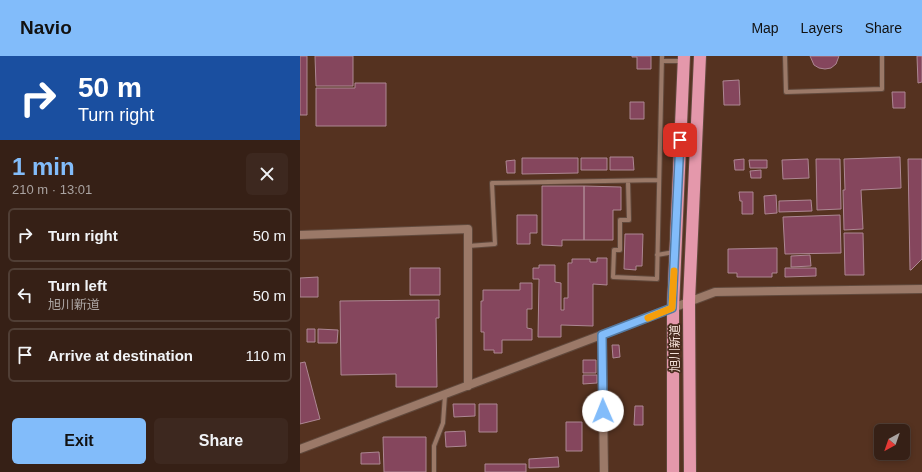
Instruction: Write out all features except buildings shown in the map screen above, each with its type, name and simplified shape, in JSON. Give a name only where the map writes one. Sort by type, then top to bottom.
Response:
[{"type":"highway","name":"旭川新道","points":[[690,472],[689,301],[700,56]]},
{"type":"highway","name":"旭川新道","points":[[673,472],[672,308],[684,58]]},
{"type":"street","points":[[300,235],[468,229],[468,386]]},
{"type":"street","points":[[300,449],[715,292],[922,289]]},
{"type":"street","points":[[602,335],[604,472]]},
{"type":"lane","points":[[785,56],[786,92],[882,89],[882,56]]},
{"type":"lane","points":[[628,181],[629,220],[620,220],[620,250],[614,250],[613,277],[657,279],[662,58],[684,58]]},
{"type":"lane","points":[[467,246],[495,244],[492,183],[659,180]]},
{"type":"lane","points":[[657,255],[675,252]]},
{"type":"lane","points":[[434,472],[434,446],[443,423],[445,394]]},
{"type":"shaded area","points":[[300,56],[922,56],[922,472],[300,472]]},
{"type":"slow traffic","points":[[648,318],[672,308],[674,271]]},
{"type":"route","points":[[603,411],[602,335],[672,308],[680,140]]}]
